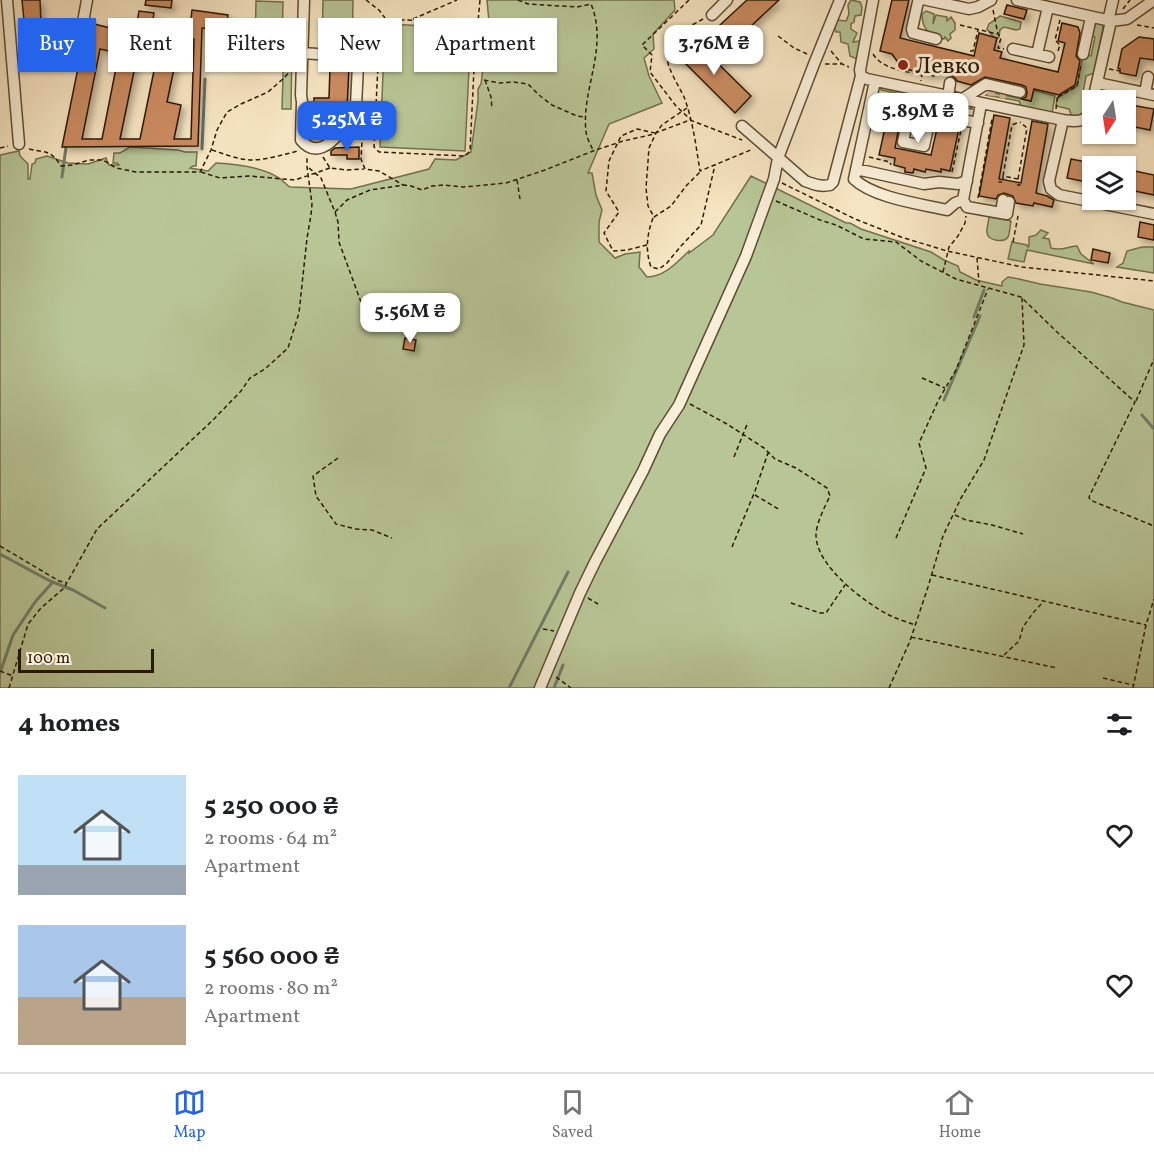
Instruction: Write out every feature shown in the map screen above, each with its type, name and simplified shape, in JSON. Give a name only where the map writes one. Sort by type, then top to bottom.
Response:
[{"type":"street","points":[[7,0],[19,144]]},
{"type":"street","points":[[83,18],[87,0]]},
{"type":"street","points":[[303,18],[304,0]]},
{"type":"street","points":[[712,15],[727,0]]},
{"type":"street","points":[[540,688],[594,561],[643,471],[660,434],[681,399],[746,256],[774,179],[778,158],[821,61],[824,40],[840,0]]},
{"type":"street","points":[[742,126],[805,181],[823,186],[830,185],[836,171],[860,73],[873,0]]},
{"type":"street","points":[[921,0],[918,2],[912,29],[914,33],[936,39]]},
{"type":"street","points":[[927,0],[969,9],[991,0]]},
{"type":"street","points":[[1017,0],[1109,21],[1127,19],[1154,0]]},
{"type":"street","points":[[1096,90],[1113,0]]},
{"type":"street","points":[[1036,54],[1048,7]]},
{"type":"street","points":[[1083,54],[1091,17]]},
{"type":"street","points":[[1013,49],[1049,57]]},
{"type":"street","points":[[302,72],[301,140],[313,149],[327,146],[340,132],[350,132],[355,126],[358,72]]},
{"type":"street","points":[[860,73],[875,81],[919,91],[1063,120],[1082,120]]},
{"type":"street","points":[[1098,83],[1150,94],[1148,76]]},
{"type":"street","points":[[875,81],[856,170],[855,179],[860,184],[889,197],[947,210],[955,202],[1008,215],[1006,201]]},
{"type":"street","points":[[948,97],[950,83]]},
{"type":"street","points":[[965,100],[986,84],[1020,92]]},
{"type":"street","points":[[965,100],[986,91]]},
{"type":"street","points":[[965,203],[981,104]]},
{"type":"street","points":[[907,123],[903,142],[924,146],[931,114],[978,123]]},
{"type":"street","points":[[1063,120],[1049,181],[1051,189],[1059,195],[1154,214]]},
{"type":"street","points":[[856,170],[900,173],[924,184],[939,182],[958,184],[967,181]]},
{"type":"street","points":[[916,182],[918,171]]},
{"type":"path","points":[[366,0],[379,10],[384,18]]},
{"type":"path","points":[[411,20],[456,0]]},
{"type":"path","points":[[478,18],[480,0]]},
{"type":"path","points":[[518,0],[528,4],[576,7],[591,4],[596,15],[597,52],[588,99],[586,134],[593,151]]},
{"type":"path","points":[[689,0],[642,45],[651,55],[650,72],[690,120],[745,141]]},
{"type":"path","points":[[700,171],[688,108],[666,55],[670,44],[679,32],[712,15]]},
{"type":"path","points":[[1127,19],[1134,24],[1154,28]]},
{"type":"path","points":[[402,20],[414,20]]},
{"type":"path","points":[[960,25],[998,34]]},
{"type":"path","points":[[970,51],[973,51],[978,29]]},
{"type":"path","points":[[778,36],[794,48],[821,61],[842,64]]},
{"type":"path","points":[[824,40],[842,64],[860,73]]},
{"type":"path","points":[[871,48],[877,60],[888,67],[922,75],[919,91]]},
{"type":"path","points":[[1057,98],[1077,86],[1083,54]]},
{"type":"path","points":[[200,172],[227,112],[268,92],[289,72]]},
{"type":"path","points":[[378,72],[374,147],[379,152],[465,156],[470,151],[474,72]]},
{"type":"path","points":[[492,109],[489,88],[484,80],[528,84],[552,105],[577,116],[586,117]]},
{"type":"path","points":[[908,96],[906,108],[931,114]]},
{"type":"path","points":[[654,217],[648,206],[646,188],[649,148],[662,125],[688,108]]},
{"type":"path","points":[[978,198],[992,119]]},
{"type":"path","points":[[334,212],[347,200],[370,190],[404,185],[422,190],[444,185],[464,187],[506,183],[593,151],[656,133],[690,120]]},
{"type":"path","points":[[951,176],[963,120]]},
{"type":"path","points":[[1020,121],[1027,128],[1017,183],[1003,180],[1012,125],[1020,121]]},
{"type":"path","points":[[353,128],[362,141],[361,159],[365,170]]},
{"type":"path","points":[[647,245],[613,251],[604,233],[619,212],[606,191],[609,161],[621,136],[637,129],[656,133]]},
{"type":"path","points":[[19,144],[30,150],[54,155],[61,166],[89,160],[103,160],[116,168],[136,172],[200,172],[220,178],[249,176],[295,180],[330,168],[379,171],[404,185]]},
{"type":"path","points":[[716,165],[701,225],[667,263],[659,269],[651,267],[647,245],[648,231],[654,217],[671,206],[700,171],[764,145]]},
{"type":"path","points":[[211,150],[251,160],[313,149],[321,155],[330,168]]},
{"type":"path","points":[[9,688],[28,624],[41,608],[64,588],[97,529],[213,420],[241,391],[250,378],[265,369],[288,348],[299,313],[312,204],[307,155],[313,149]]},
{"type":"path","points":[[865,157],[890,162],[893,173],[900,173]]},
{"type":"path","points":[[307,167],[321,178],[338,222],[339,243],[369,324]]},
{"type":"path","points":[[774,179],[855,219],[901,237],[948,251],[1022,267],[1154,281]]},
{"type":"path","points":[[517,180],[520,199]]},
{"type":"path","points":[[767,197],[864,239],[896,242],[921,261],[956,279],[1022,297],[1057,332],[1135,402]]},
{"type":"path","points":[[943,272],[949,247],[965,223],[965,203]]},
{"type":"path","points":[[1008,215],[1012,242]]},
{"type":"path","points":[[977,257],[979,285]]},
{"type":"path","points":[[896,538],[926,468],[919,443],[956,370],[988,288]]},
{"type":"path","points":[[889,688],[911,637],[943,536],[984,460],[1024,345],[1022,297]]},
{"type":"path","points":[[974,324],[979,326]]},
{"type":"path","points":[[1154,359],[1089,497],[1090,500],[1154,526]]},
{"type":"path","points":[[922,378],[946,388]]},
{"type":"path","points":[[681,399],[727,424],[764,448],[775,459],[796,468],[827,488],[830,496],[824,506],[816,534],[821,555],[846,584],[862,597],[890,616],[915,625]]},
{"type":"path","points":[[734,457],[748,422]]},
{"type":"path","points":[[732,547],[769,453]]},
{"type":"path","points":[[338,458],[313,476],[316,496],[336,524],[372,530],[392,537]]},
{"type":"path","points":[[754,495],[780,510]]},
{"type":"path","points":[[953,514],[966,520],[1023,534]]},
{"type":"path","points":[[0,546],[66,584]]},
{"type":"path","points":[[932,575],[1146,625]]},
{"type":"path","points":[[791,603],[826,614],[846,584]]},
{"type":"path","points":[[1103,678],[1133,686],[1154,599]]},
{"type":"path","points":[[1003,656],[1019,641],[1023,627],[1043,601]]},
{"type":"path","points":[[1149,616],[1154,617]]},
{"type":"path","points":[[911,637],[1057,668]]},
{"type":"path","points":[[1,671],[13,676]]},
{"type":"path","points":[[555,677],[571,688]]},
{"type":"green space","points":[[323,0],[353,0],[353,18],[323,18]]},
{"type":"green space","points":[[487,0],[674,0],[675,10],[653,34],[654,49],[644,58],[649,76],[662,103],[609,124],[588,173],[592,173],[596,195],[602,210],[599,222],[599,242],[615,258],[640,252],[639,267],[647,277],[665,272],[689,251],[689,253],[713,235],[751,176],[846,223],[931,252],[958,266],[960,272],[976,280],[1002,286],[1002,282],[1008,277],[1091,292],[1154,310],[1154,688],[0,688],[0,155],[19,151],[20,156],[28,164],[28,179],[30,179],[32,164],[36,159],[47,156],[68,163],[88,164],[106,158],[109,165],[119,165],[113,163],[114,153],[120,153],[130,147],[197,152],[196,166],[190,168],[208,171],[216,163],[248,167],[272,174],[290,187],[351,189],[429,169],[435,159],[456,160],[471,152],[478,89],[483,72],[557,72],[557,18],[489,18]]},
{"type":"green space","points":[[851,0],[860,2],[862,7],[861,15],[855,16],[851,24],[851,29],[857,33],[853,42],[860,41],[857,59],[850,56],[848,44],[841,42],[840,32],[836,32],[834,27],[837,20],[846,21]]},
{"type":"green space","points":[[256,1],[283,2],[283,18],[256,18]]},
{"type":"green space","points":[[926,11],[934,14],[933,24],[936,15],[947,17],[947,21],[951,17],[955,23],[955,30],[950,34],[951,38],[948,41],[945,37],[944,39],[931,34],[925,28],[922,14]]},
{"type":"green space","points":[[1000,16],[1021,22],[1020,29],[1004,27],[1000,30],[996,40],[987,29],[989,24]]},
{"type":"green space","points":[[1096,22],[1102,24],[1094,73],[1086,76],[1082,90],[1082,117],[1072,117],[1069,109],[1056,106],[1057,98],[1077,86],[1083,55],[1091,56],[1095,37],[1092,36]]},
{"type":"green space","points":[[402,25],[414,25],[414,72],[469,72],[465,151],[380,147],[383,72],[402,72]]},
{"type":"green space","points":[[283,72],[292,72],[291,109],[282,109]]},
{"type":"green space","points":[[882,88],[972,107],[972,109],[960,107],[958,117],[934,112],[935,101],[881,90]]},
{"type":"green space","points":[[1033,90],[1055,96],[1052,113],[1022,108],[1019,101],[986,95],[990,92],[1031,101]]},
{"type":"green space","points":[[989,217],[1011,221],[1009,235],[1006,239],[996,240],[988,236]]},
{"type":"green space","points":[[1041,230],[1048,233],[1043,238],[1049,239],[1051,248],[1077,246],[1081,254],[1094,264],[1027,250],[1024,262],[1008,259],[1012,242],[1028,247],[1029,237]]},
{"type":"green space","points":[[1154,247],[1154,273],[1117,267],[1123,263],[1127,251]]},
{"type":"building","points":[[22,0],[40,0],[41,18],[24,18]]},
{"type":"building","points":[[146,0],[172,0],[171,8],[145,5]]},
{"type":"building","points":[[747,0],[779,0],[736,40],[720,25]]},
{"type":"building","points":[[892,0],[909,0],[900,38],[974,56],[979,33],[997,38],[994,50],[1002,52],[1000,58],[1058,72],[1065,43],[1058,41],[1062,23],[1078,27],[1080,33],[1076,56],[1080,61],[1075,85],[1059,95],[1034,89],[1031,101],[1022,99],[1027,93],[1026,87],[1022,85],[985,77],[971,85],[957,81],[952,76],[935,73],[934,76],[902,68],[892,54],[880,51]]},
{"type":"building","points":[[1007,5],[1027,10],[1024,19],[1004,14]]},
{"type":"building","points":[[192,10],[228,15],[228,18],[205,18],[205,28],[202,28],[198,146],[62,147],[77,72],[95,72],[82,139],[102,139],[115,72],[134,72],[120,139],[140,139],[154,72],[173,72],[167,102],[181,105],[174,139],[191,139],[194,39]]},
{"type":"building","points":[[139,11],[154,13],[153,18],[138,18]]},
{"type":"building","points":[[96,24],[108,27],[108,51],[100,49],[96,69]]},
{"type":"building","points":[[1139,37],[1154,39],[1154,60],[1140,58],[1136,76],[1120,73],[1118,68],[1122,49]]},
{"type":"building","points":[[693,39],[751,96],[735,113],[677,55]]},
{"type":"building","points":[[330,72],[349,72],[347,108],[333,107],[333,129],[321,139],[313,139],[314,98],[329,98]]},
{"type":"building","points":[[892,96],[906,100],[895,148],[931,155],[938,124],[959,128],[950,171],[926,169],[925,172],[914,169],[913,173],[905,172],[905,168],[894,165],[895,158],[879,155]]},
{"type":"building","points":[[1136,106],[1154,109],[1150,130],[1136,127]]},
{"type":"building","points":[[994,115],[1010,118],[999,179],[1021,183],[1032,121],[1048,124],[1036,193],[1054,200],[1052,207],[1034,203],[1033,206],[1016,203],[1013,196],[1004,193],[998,195],[996,199],[979,196]]},
{"type":"building","points":[[359,147],[359,159],[347,159],[347,155],[331,155],[331,151],[335,148]]},
{"type":"building","points":[[1071,159],[1082,161],[1082,181],[1067,178]]},
{"type":"building","points":[[1136,171],[1154,175],[1154,195],[1136,191]]},
{"type":"building","points":[[1140,222],[1154,225],[1154,240],[1138,237]]},
{"type":"building","points":[[1093,249],[1110,253],[1108,263],[1091,260]]},
{"type":"building","points":[[405,338],[416,340],[414,351],[403,349]]},
{"type":"waterway","points":[[202,149],[205,79]]},
{"type":"waterway","points":[[62,177],[66,147]]},
{"type":"waterway","points":[[974,317],[984,290]]},
{"type":"waterway","points":[[944,400],[980,316]]},
{"type":"waterway","points":[[1142,415],[1154,429]]},
{"type":"waterway","points":[[0,554],[105,608]]},
{"type":"waterway","points":[[509,688],[568,572]]},
{"type":"waterway","points":[[0,673],[13,635],[35,602],[52,583]]},
{"type":"waterway","points":[[554,688],[563,665]]},
{"type":"tunnel","points":[[986,91],[1006,94]]},
{"type":"place","name":"Левко","points":[[903,65]]}]
